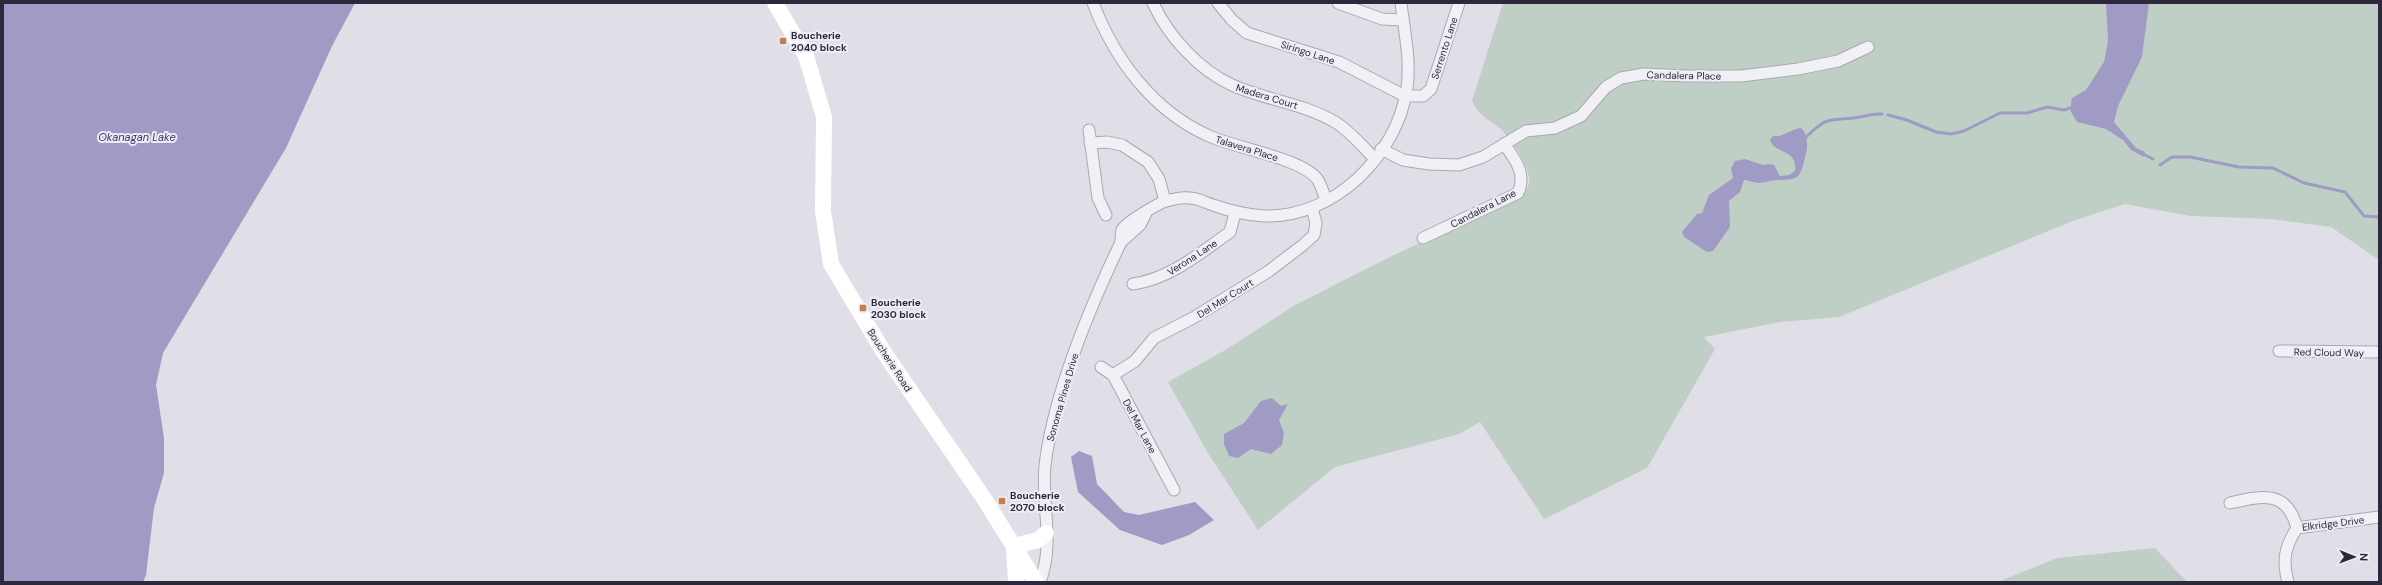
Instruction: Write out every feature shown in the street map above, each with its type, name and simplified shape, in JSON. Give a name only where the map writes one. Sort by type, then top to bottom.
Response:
[{"type":"main road","name":"Boucherie Road","points":[[775,3],[806,56],[824,117],[823,211],[831,264],[883,351],[985,500],[1036,582]]},
{"type":"main road","points":[[1016,582],[1014,546],[1038,540],[1046,533]]},
{"type":"street","name":"Talavera Place","points":[[1093,3],[1102,26],[1123,63],[1150,96],[1179,118],[1206,135],[1249,151],[1278,157],[1304,168],[1318,180],[1326,200]]},
{"type":"street","name":"Madera Court","points":[[1153,3],[1179,42],[1204,68],[1232,85],[1301,106],[1336,122],[1375,159]]},
{"type":"street","name":"Siringo Lane","points":[[1218,3],[1232,20],[1247,32],[1339,62],[1405,96]]},
{"type":"street","points":[[1338,3],[1382,19],[1403,20]]},
{"type":"street","name":"Sonoma Pines Drive","points":[[1040,582],[1047,560],[1047,514],[1044,483],[1050,436],[1074,355],[1121,242],[1122,230],[1136,216],[1146,213],[1165,201],[1191,198],[1235,213],[1264,216],[1288,214],[1312,208],[1346,189],[1360,178],[1375,159],[1397,122],[1405,96],[1407,65],[1402,3]]},
{"type":"street","name":"Serrento Lane","points":[[1405,96],[1422,96],[1431,89],[1459,3]]},
{"type":"street","name":"Candalera Place","points":[[1381,149],[1404,160],[1429,164],[1459,165],[1483,158],[1526,131],[1555,128],[1581,116],[1606,88],[1621,78],[1644,74],[1741,76],[1798,69],[1838,61],[1868,47]]},
{"type":"street","points":[[1089,130],[1098,198],[1106,214]]},
{"type":"street","points":[[1090,143],[1106,142],[1122,145],[1148,162],[1159,179],[1165,201]]},
{"type":"street","name":"Candalera Lane","points":[[1423,238],[1518,192],[1522,185],[1521,173],[1516,161],[1504,144]]},
{"type":"street","name":"Del Mar Court","points":[[1113,375],[1135,361],[1154,338],[1193,318],[1269,271],[1303,245],[1314,235],[1316,223],[1312,208]]},
{"type":"street","name":"Verona Lane","points":[[1133,284],[1146,282],[1168,274],[1230,232],[1235,213]]},
{"type":"street","name":"Red Cloud Way","points":[[2279,351],[2379,352]]},
{"type":"street","name":"Del Mar Lane","points":[[1101,367],[1113,375],[1174,490]]},
{"type":"street","points":[[2230,503],[2262,497],[2274,499],[2285,504],[2289,508],[2297,528]]},
{"type":"street","name":"Elkridge Drive","points":[[2288,582],[2285,570],[2284,553],[2289,539],[2297,528],[2379,517]]},
{"type":"shaded area","points":[[1503,3],[2379,3],[2379,260],[2331,227],[2271,219],[2191,216],[2125,204],[2073,221],[1839,317],[1780,322],[1704,337],[1715,349],[1647,468],[1544,519],[1480,422],[1459,434],[1335,467],[1258,530],[1208,453],[1168,382],[1227,349],[1295,305],[1392,256],[1517,197],[1526,190],[1529,181],[1523,160],[1502,130],[1484,117],[1472,101]]},
{"type":"shaded area","points":[[2155,548],[2187,582],[1998,582],[2057,558]]},
{"type":"water","name":"Okanagan Lake","points":[[3,3],[355,3],[332,46],[286,148],[163,353],[156,385],[164,438],[164,473],[154,508],[146,575],[143,582],[3,582]]},
{"type":"water","points":[[2106,3],[2149,3],[2142,57],[2118,106],[2114,122],[2136,148],[2145,152],[2144,157],[2131,150],[2123,140],[2106,129],[2077,122],[2070,110],[2072,98],[2086,90],[2104,62],[2108,41]]},
{"type":"water","points":[[1801,128],[1805,133],[1807,147],[1801,172],[1796,178],[1761,183],[1744,180],[1740,192],[1729,201],[1730,227],[1713,251],[1707,252],[1684,237],[1682,232],[1697,214],[1702,213],[1709,195],[1733,178],[1731,168],[1735,161],[1745,159],[1763,165],[1774,165],[1780,176],[1789,175],[1795,171],[1793,159],[1776,148],[1770,140],[1773,136],[1780,136]]},
{"type":"water","points":[[1272,398],[1281,406],[1288,404],[1279,420],[1284,433],[1282,445],[1271,454],[1251,449],[1238,458],[1229,456],[1224,444],[1224,434],[1244,423],[1261,401]]},
{"type":"water","points":[[1079,451],[1092,456],[1097,484],[1124,512],[1139,515],[1195,502],[1214,520],[1189,535],[1162,545],[1120,530],[1078,492],[1071,457]]},
{"type":"waterway","points":[[1888,115],[1907,120],[1936,132],[1951,134],[1964,131],[2000,113],[2027,113],[2047,107],[2064,110],[2070,108]]},
{"type":"waterway","points":[[1806,137],[1818,126],[1827,121],[1882,114]]},
{"type":"waterway","points":[[2145,155],[2153,159]]},
{"type":"waterway","points":[[2160,165],[2172,157],[2190,157],[2239,167],[2273,168],[2304,183],[2345,192],[2364,216],[2379,217]]},
{"type":"place","name":"Boucherie 2040 block","points":[[783,41]]},
{"type":"place","name":"Boucherie 2030 block","points":[[863,308]]},
{"type":"place","name":"Boucherie 2070 block","points":[[1002,501]]}]
